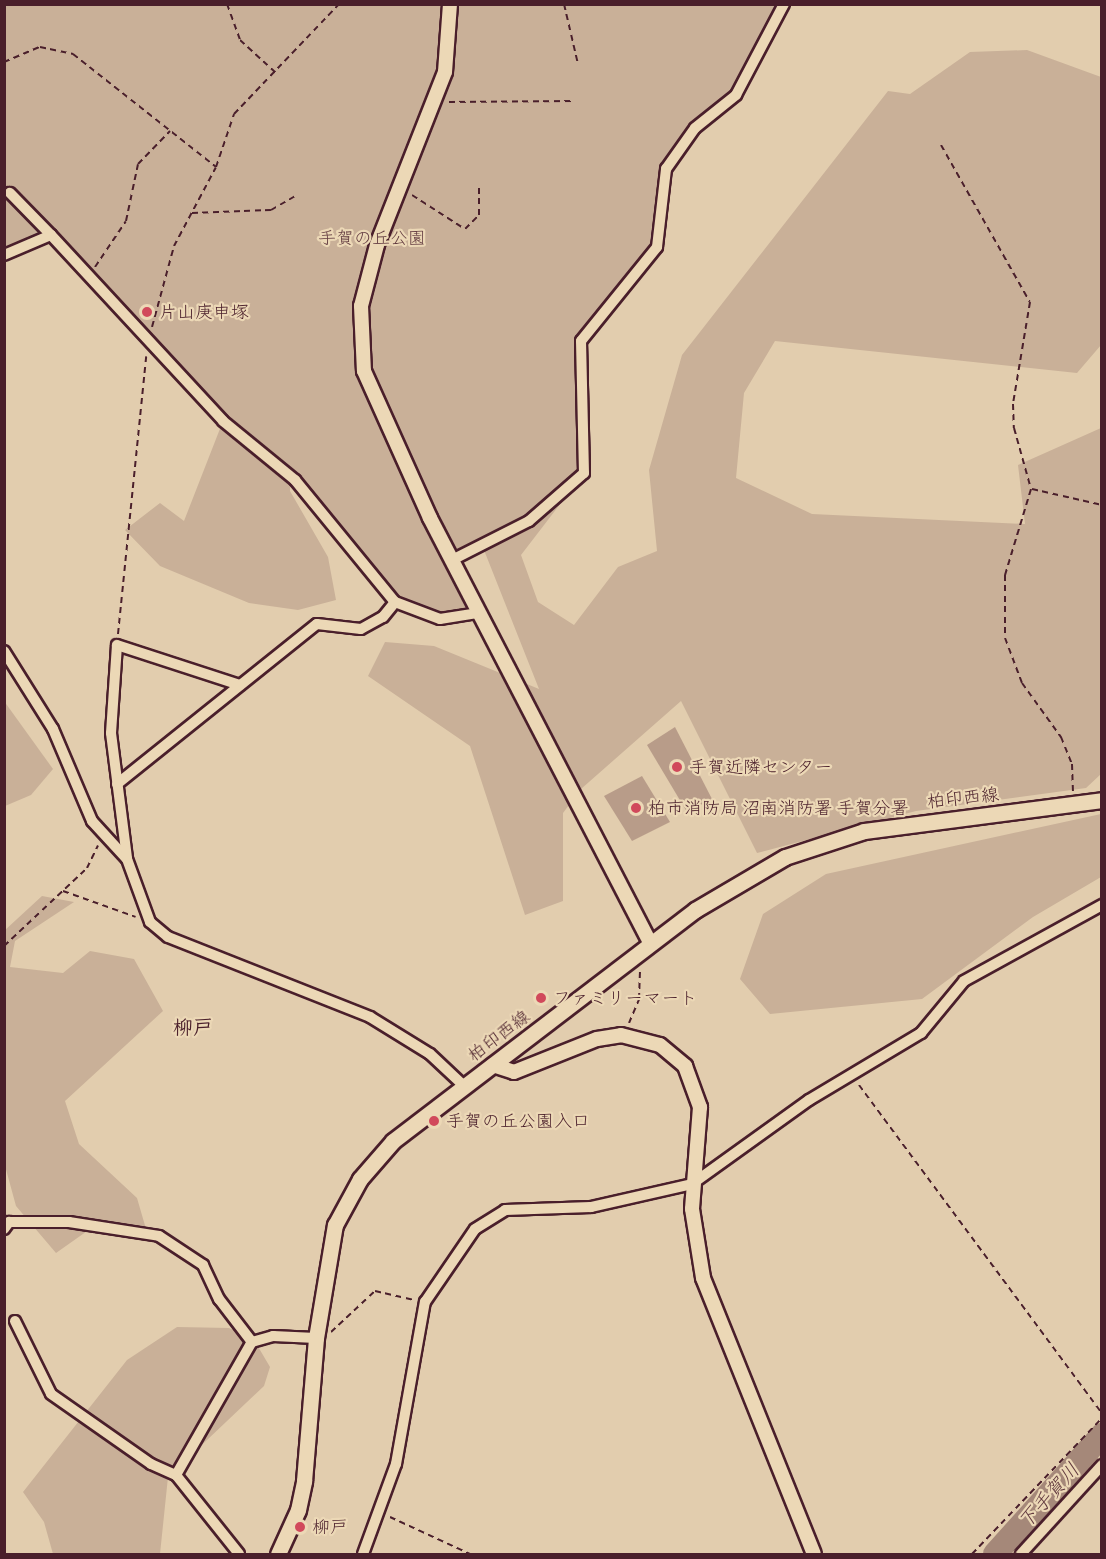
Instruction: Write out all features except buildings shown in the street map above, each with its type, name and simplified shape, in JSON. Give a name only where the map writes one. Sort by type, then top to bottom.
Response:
[{"type":"main road","name":"柏印西線","points":[[278,1554],[298,1510],[304,1481],[316,1344],[328,1253],[347,1199],[376,1158],[464,1086],[735,883],[820,844],[909,824],[1101,800]]},
{"type":"street","points":[[450,4],[451,51],[434,102],[400,186],[361,306],[364,370],[452,560],[645,949]]},
{"type":"street","points":[[452,560],[528,521],[584,472],[582,341],[657,247],[666,169],[696,128],[736,95],[784,4]]},
{"type":"street","points":[[10,193],[223,421],[295,480],[395,602],[440,619],[479,613]]},
{"type":"street","points":[[4,255],[51,235]]},
{"type":"street","points":[[117,784],[317,624],[361,629],[382,617],[395,602]]},
{"type":"street","points":[[240,685],[117,645],[111,697],[117,784],[127,859],[150,922],[178,941],[370,1017],[430,1054],[464,1086]]},
{"type":"street","points":[[4,651],[53,729],[92,821],[127,859]]},
{"type":"street","points":[[363,1554],[396,1464],[425,1302],[462,1246],[491,1216],[591,1207],[692,1184],[851,1075],[921,1034],[964,981],[1101,904]]},
{"type":"street","points":[[493,1065],[514,1072],[597,1039],[621,1035],[671,1052],[695,1085],[700,1107],[692,1184],[697,1250],[712,1309],[814,1554]]},
{"type":"street","points":[[4,1229],[9,1222],[69,1222],[159,1236],[203,1265],[219,1299],[252,1342]]},
{"type":"street","points":[[15,1321],[51,1394],[151,1464],[176,1475],[238,1554]]},
{"type":"street","points":[[176,1475],[252,1342],[273,1336],[316,1344]]},
{"type":"street","points":[[1021,1554],[1101,1465]]},
{"type":"path","points":[[227,4],[240,40],[276,73]]},
{"type":"path","points":[[117,645],[148,342],[174,246],[216,167],[234,114],[276,73],[339,4]]},
{"type":"path","points":[[564,4],[578,64]]},
{"type":"path","points":[[4,62],[40,47],[73,54],[216,167]]},
{"type":"path","points":[[434,102],[575,101]]},
{"type":"path","points":[[88,276],[126,221],[138,164],[170,131]]},
{"type":"path","points":[[941,145],[1030,302],[1013,404],[1014,428],[1031,489],[1005,576],[1005,638],[1022,683],[1061,737],[1072,764],[1073,804]]},
{"type":"path","points":[[400,186],[465,229],[479,215],[479,183]]},
{"type":"path","points":[[192,213],[271,210],[297,195]]},
{"type":"path","points":[[1031,489],[1101,505]]},
{"type":"path","points":[[4,946],[87,868],[103,833]]},
{"type":"path","points":[[63,891],[150,922]]},
{"type":"path","points":[[621,1035],[639,999],[645,949]]},
{"type":"path","points":[[851,1075],[1101,1413]]},
{"type":"path","points":[[316,1344],[375,1292],[425,1302]]},
{"type":"path","points":[[972,1554],[1101,1418]]},
{"type":"path","points":[[379,1512],[470,1554]]},
{"type":"green space","name":"手賀の丘公園","points":[[5,5],[784,5],[736,95],[695,128],[674,157],[657,247],[582,341],[584,473],[521,555],[538,602],[574,625],[618,567],[657,551],[649,470],[682,355],[888,91],[910,94],[970,52],[1027,50],[1101,77],[1101,345],[1077,373],[775,341],[744,393],[736,478],[812,514],[1025,524],[1018,465],[1101,428],[1101,774],[1086,788],[916,811],[757,853],[681,701],[581,789],[563,813],[563,901],[525,915],[470,746],[368,676],[385,642],[434,646],[539,689],[482,545],[452,560],[479,613],[462,618],[408,609],[290,477],[290,491],[328,557],[336,600],[298,610],[249,603],[160,566],[125,530],[160,503],[184,521],[223,421],[51,235],[5,255]]},
{"type":"green space","points":[[4,701],[53,769],[31,795],[5,806]]},
{"type":"green space","points":[[1101,814],[1101,877],[1033,917],[922,999],[770,1014],[740,979],[763,914],[826,874]]},
{"type":"green space","points":[[42,896],[74,902],[15,941],[10,967],[63,973],[90,951],[134,959],[163,1011],[65,1101],[79,1144],[137,1198],[146,1229],[90,1229],[56,1253],[16,1206],[4,1162],[4,931]]},
{"type":"green space","points":[[177,1327],[229,1328],[253,1338],[270,1367],[264,1386],[168,1477],[160,1554],[53,1554],[44,1522],[23,1492],[127,1360]]},
{"type":"waterway","name":"下手賀川","points":[[995,1554],[1102,1435]]},
{"type":"place","name":"片山庚申塚","points":[[147,312]]},
{"type":"place","name":"手賀近隣センター","points":[[677,767]]},
{"type":"place","name":"柏市消防局 沼南消防署 手賀分署","points":[[636,808]]},
{"type":"place","name":"ファミリーマート","points":[[541,998]]},
{"type":"place","name":"手賀の丘公園入口","points":[[434,1121]]},
{"type":"place","name":"柳戸","points":[[300,1527]]},
{"type":"district","name":"柳戸","points":[[193,1026]]}]
